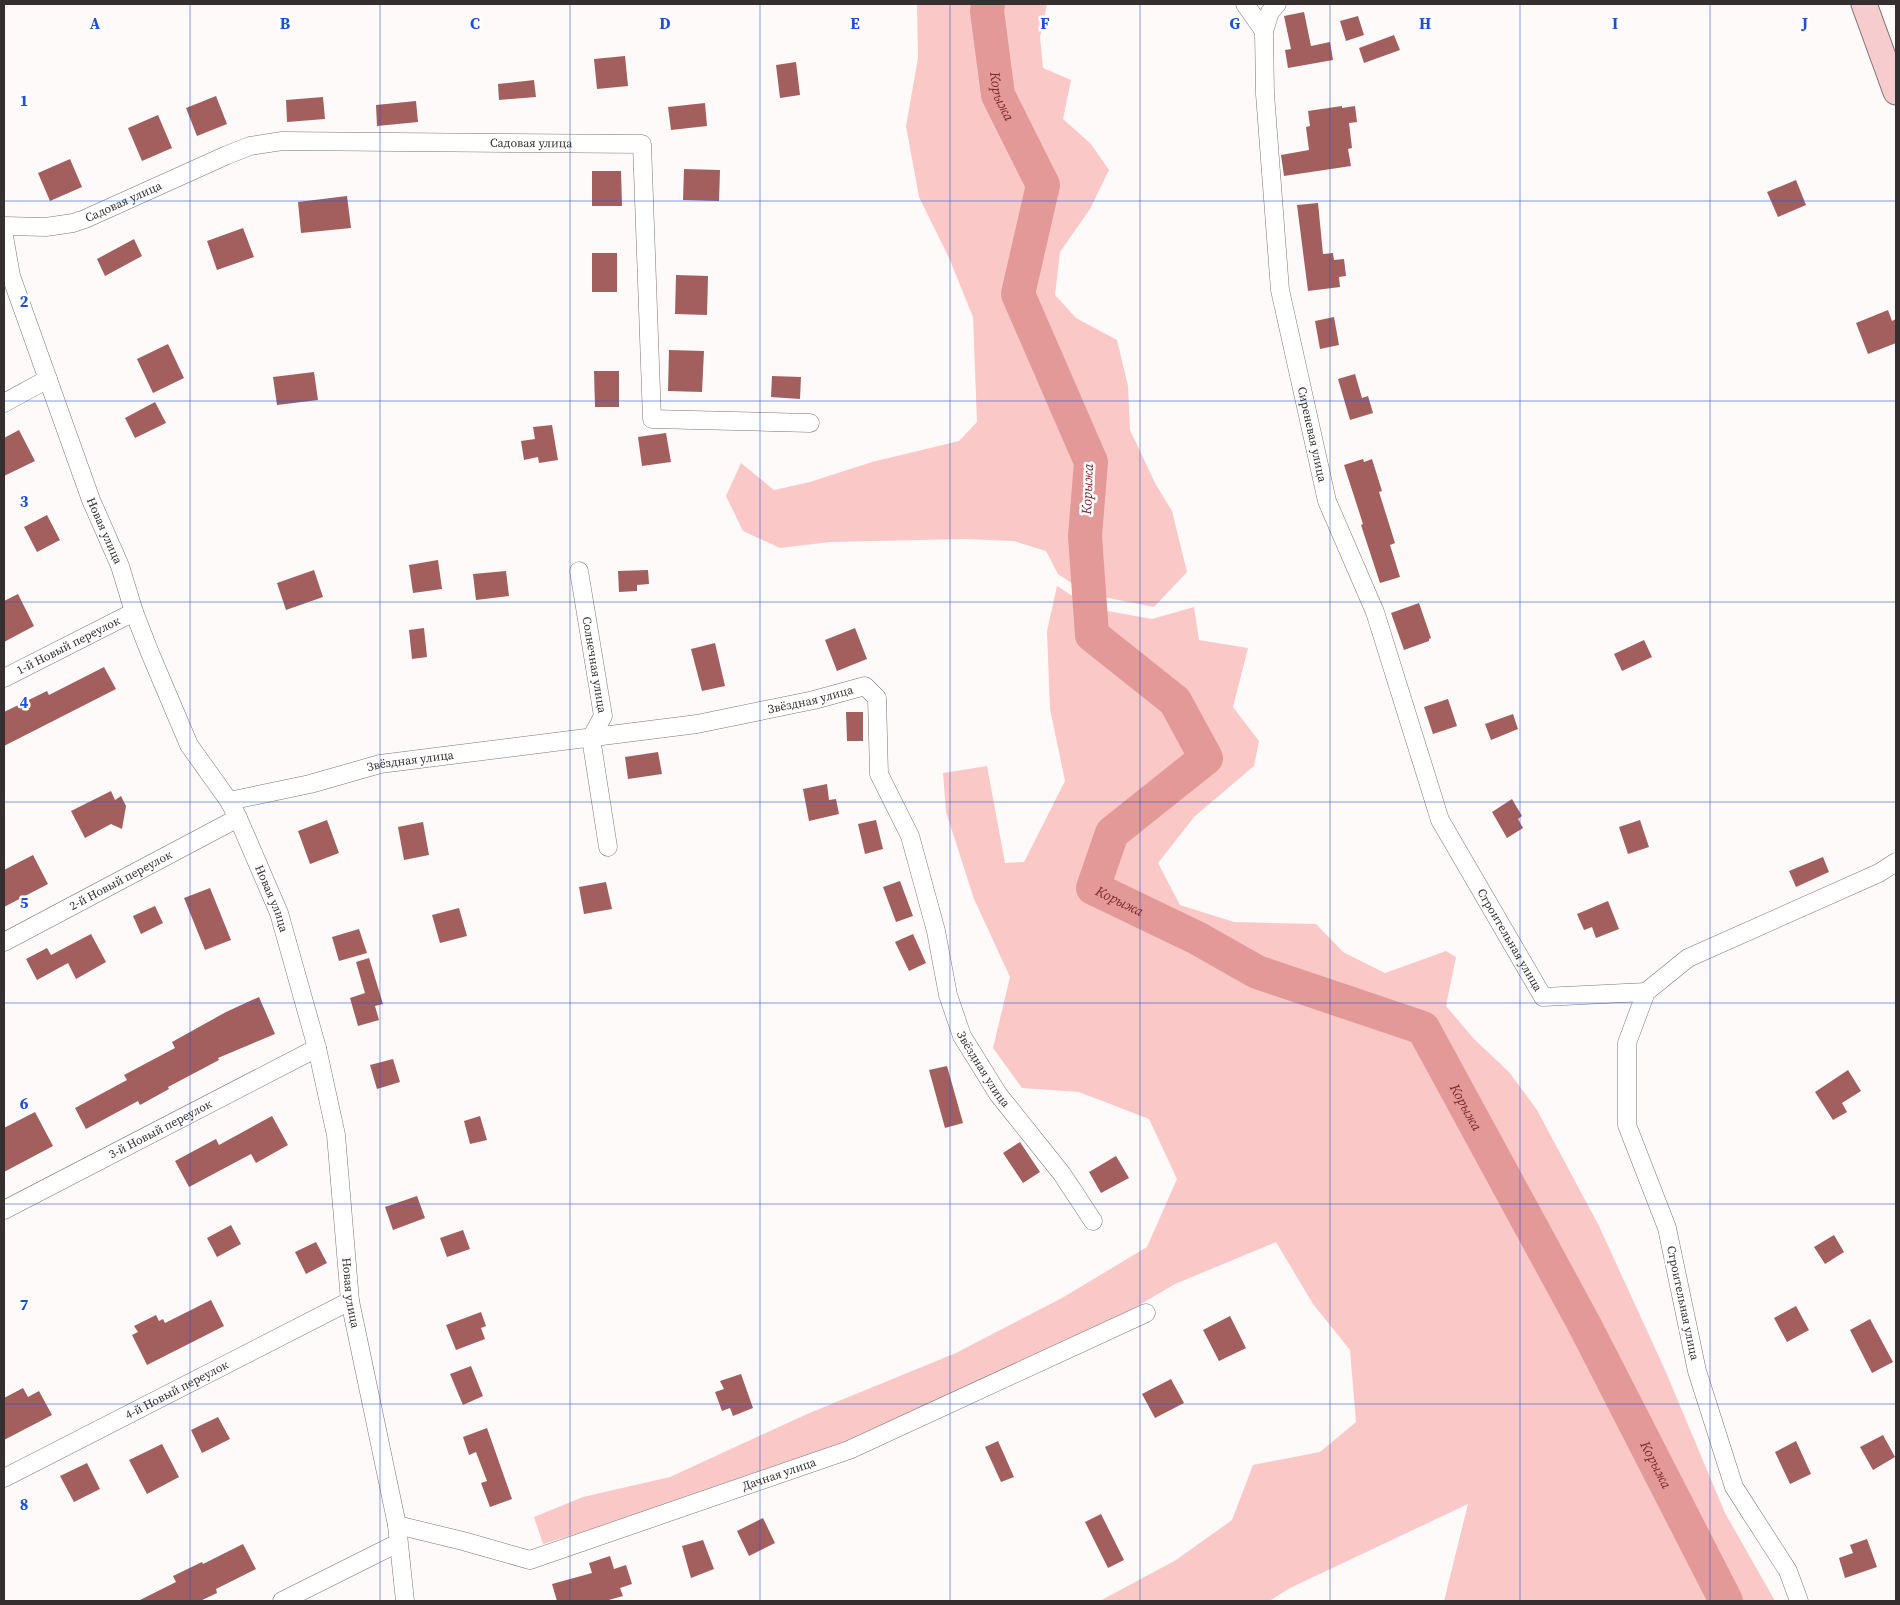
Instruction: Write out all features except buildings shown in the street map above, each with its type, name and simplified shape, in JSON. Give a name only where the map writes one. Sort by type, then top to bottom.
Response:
[{"type":"street","points":[[1245,4],[1264,32]]},
{"type":"street","name":"Сиреневая улица","points":[[1277,4],[1270,12],[1264,32],[1265,94],[1280,290],[1327,501],[1375,612],[1440,820]]},
{"type":"street","points":[[1864,4],[1896,92]]},
{"type":"street","name":"Садовая улица","points":[[4,226],[46,227],[79,221],[227,154],[267,142],[642,144],[652,419],[810,422]]},
{"type":"street","name":"Новая улица","points":[[4,236],[11,276],[91,500],[120,566],[134,612],[150,653],[189,745],[229,801],[279,913],[317,1048],[336,1135],[350,1301],[397,1525],[405,1601]]},
{"type":"street","points":[[4,403],[48,379]]},
{"type":"street","name":"Солнечная улица","points":[[579,571],[603,716],[592,738]]},
{"type":"street","name":"1-й Новый переулок","points":[[4,678],[134,612]]},
{"type":"street","name":"Звёздная улица","points":[[229,801],[310,784],[380,764],[697,724],[814,700],[865,686],[877,698],[879,774],[910,836],[936,931],[948,995],[962,1036],[998,1094],[1062,1174],[1093,1221]]},
{"type":"street","points":[[592,738],[608,847]]},
{"type":"street","name":"2-й Новый переулок","points":[[4,942],[238,818]]},
{"type":"street","name":"Строительная улица","points":[[1440,820],[1543,997],[1646,992],[1627,1043],[1627,1124],[1667,1228],[1697,1371],[1734,1487],[1788,1570],[1799,1601]]},
{"type":"street","points":[[1646,992],[1688,958],[1879,873],[1896,862]]},
{"type":"street","name":"3-й Новый переулок","points":[[4,1210],[317,1048]]},
{"type":"street","name":"4-й Новый переулок","points":[[4,1478],[350,1301]]},
{"type":"street","name":"Дачная улица","points":[[397,1525],[530,1560],[849,1450],[1146,1313]]},
{"type":"street","points":[[282,1601],[398,1543]]},
{"type":"shaded area","points":[[917,4],[1047,4],[1040,37],[1043,68],[1071,80],[1063,119],[1091,144],[1109,170],[1090,209],[1060,252],[1055,295],[1076,318],[1117,340],[1128,386],[1130,430],[1155,483],[1172,511],[1187,572],[1154,607],[1088,594],[1058,574],[1046,551],[1014,541],[965,539],[830,542],[780,548],[743,531],[726,496],[741,463],[774,490],[810,482],[872,462],[959,441],[977,422],[973,317],[949,258],[919,197],[906,126],[918,58]]},
{"type":"shaded area","points":[[1057,586],[1091,608],[1152,619],[1194,607],[1199,640],[1248,648],[1233,707],[1259,741],[1254,766],[1195,816],[1158,863],[1180,905],[1234,922],[1316,924],[1343,952],[1385,973],[1446,951],[1456,957],[1446,1006],[1474,1039],[1509,1072],[1537,1110],[1599,1226],[1665,1370],[1725,1513],[1775,1601],[1444,1601],[1468,1504],[1290,1588],[1269,1601],[1100,1601],[1176,1560],[1232,1520],[1253,1465],[1320,1452],[1356,1422],[1350,1350],[1313,1304],[1276,1242],[1175,1284],[1100,1328],[925,1415],[677,1503],[543,1544],[534,1517],[583,1497],[670,1477],[807,1414],[956,1353],[1062,1298],[1147,1247],[1177,1179],[1149,1119],[1079,1092],[1022,1088],[993,1048],[1010,977],[974,899],[946,812],[943,773],[987,766],[1005,863],[1024,862],[1065,781],[1050,709],[1047,631]]},
{"type":"waterway","name":"Корыжа","points":[[988,4],[987,11],[998,95],[1043,185],[1018,294],[1091,462],[1085,536],[1092,635],[1175,701],[1206,758],[1112,833],[1093,888],[1197,938],[1257,972],[1423,1028],[1584,1324],[1726,1601]]}]
